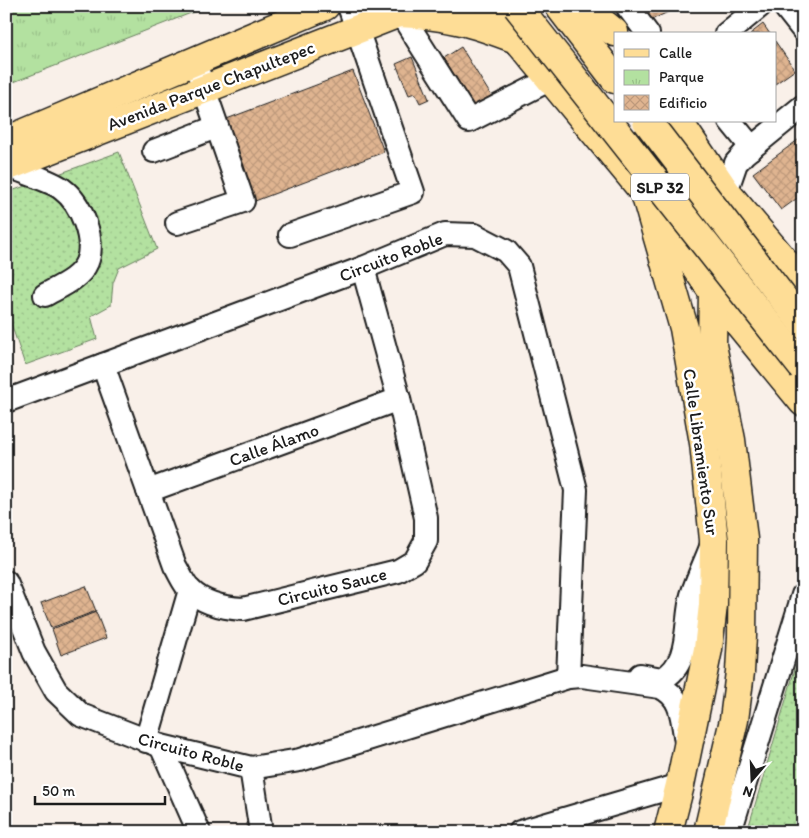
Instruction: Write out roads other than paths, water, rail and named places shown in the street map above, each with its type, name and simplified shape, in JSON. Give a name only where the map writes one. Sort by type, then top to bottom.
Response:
[{"type":"main road","name":"Avenida Parque Chapultepec","points":[[7,159],[195,62],[325,6]]},
{"type":"main road","points":[[490,6],[549,80],[645,193],[713,292],[803,402]]},
{"type":"main road","points":[[519,6],[519,24],[523,35],[549,80]]},
{"type":"main road","name":"SLP 32","points":[[519,6],[803,368]]},
{"type":"main road","points":[[559,6],[614,78]]},
{"type":"main road","points":[[582,6],[614,32]]},
{"type":"main road","points":[[597,6],[614,32]]},
{"type":"main road","name":"Avenida Parque Chapultepec","points":[[7,159],[203,89],[353,17],[404,9]]},
{"type":"main road","points":[[404,9],[475,23],[517,40]]},
{"type":"main road","name":"SLP 32","points":[[648,122],[803,324]]},
{"type":"main road","points":[[679,122],[726,192],[803,283]]},
{"type":"main road","name":"Calle Libramiento Sur","points":[[708,832],[734,720],[740,672],[743,539],[731,440],[712,344],[713,292],[726,192]]},
{"type":"main road","name":"Calle Libramiento Sur","points":[[645,193],[684,328],[704,443],[714,540],[713,605],[708,649],[668,832]]},
{"type":"street","points":[[628,6],[647,32]]},
{"type":"street","points":[[728,32],[760,6]]},
{"type":"street","points":[[784,6],[803,30]]},
{"type":"street","points":[[404,9],[469,121],[549,80]]},
{"type":"street","points":[[290,235],[413,192],[353,17]]},
{"type":"street","points":[[177,223],[243,201],[195,62]]},
{"type":"street","points":[[726,192],[736,163],[803,106]]},
{"type":"street","points":[[731,122],[752,148]]},
{"type":"street","points":[[154,151],[216,127]]},
{"type":"street","points":[[7,159],[62,188],[83,215],[90,240],[86,262],[72,280],[44,295]]},
{"type":"street","name":"Circuito Roble","points":[[6,401],[363,268],[445,234],[475,235],[506,251],[519,266],[576,490],[568,677]]},
{"type":"street","name":"Circuito Sauce","points":[[103,365],[175,566],[190,590],[208,602],[227,608],[243,609],[398,571],[415,561],[426,541],[426,518],[399,400],[363,268]]},
{"type":"street","name":"Calle Álamo","points":[[148,491],[399,400]]},
{"type":"street","points":[[661,683],[681,660],[692,595],[714,540]]},
{"type":"street","name":"Circuito Roble","points":[[6,582],[34,652],[56,691],[81,715],[153,744],[251,768],[300,760],[568,677],[582,676],[661,683]]},
{"type":"street","points":[[190,590],[153,744],[199,832]]},
{"type":"street","points":[[730,832],[803,595]]},
{"type":"street","points":[[569,646],[584,664],[600,670],[661,683],[675,698],[680,707],[687,752]]},
{"type":"street","points":[[251,768],[261,832]]},
{"type":"street","points":[[520,832],[680,784]]}]
